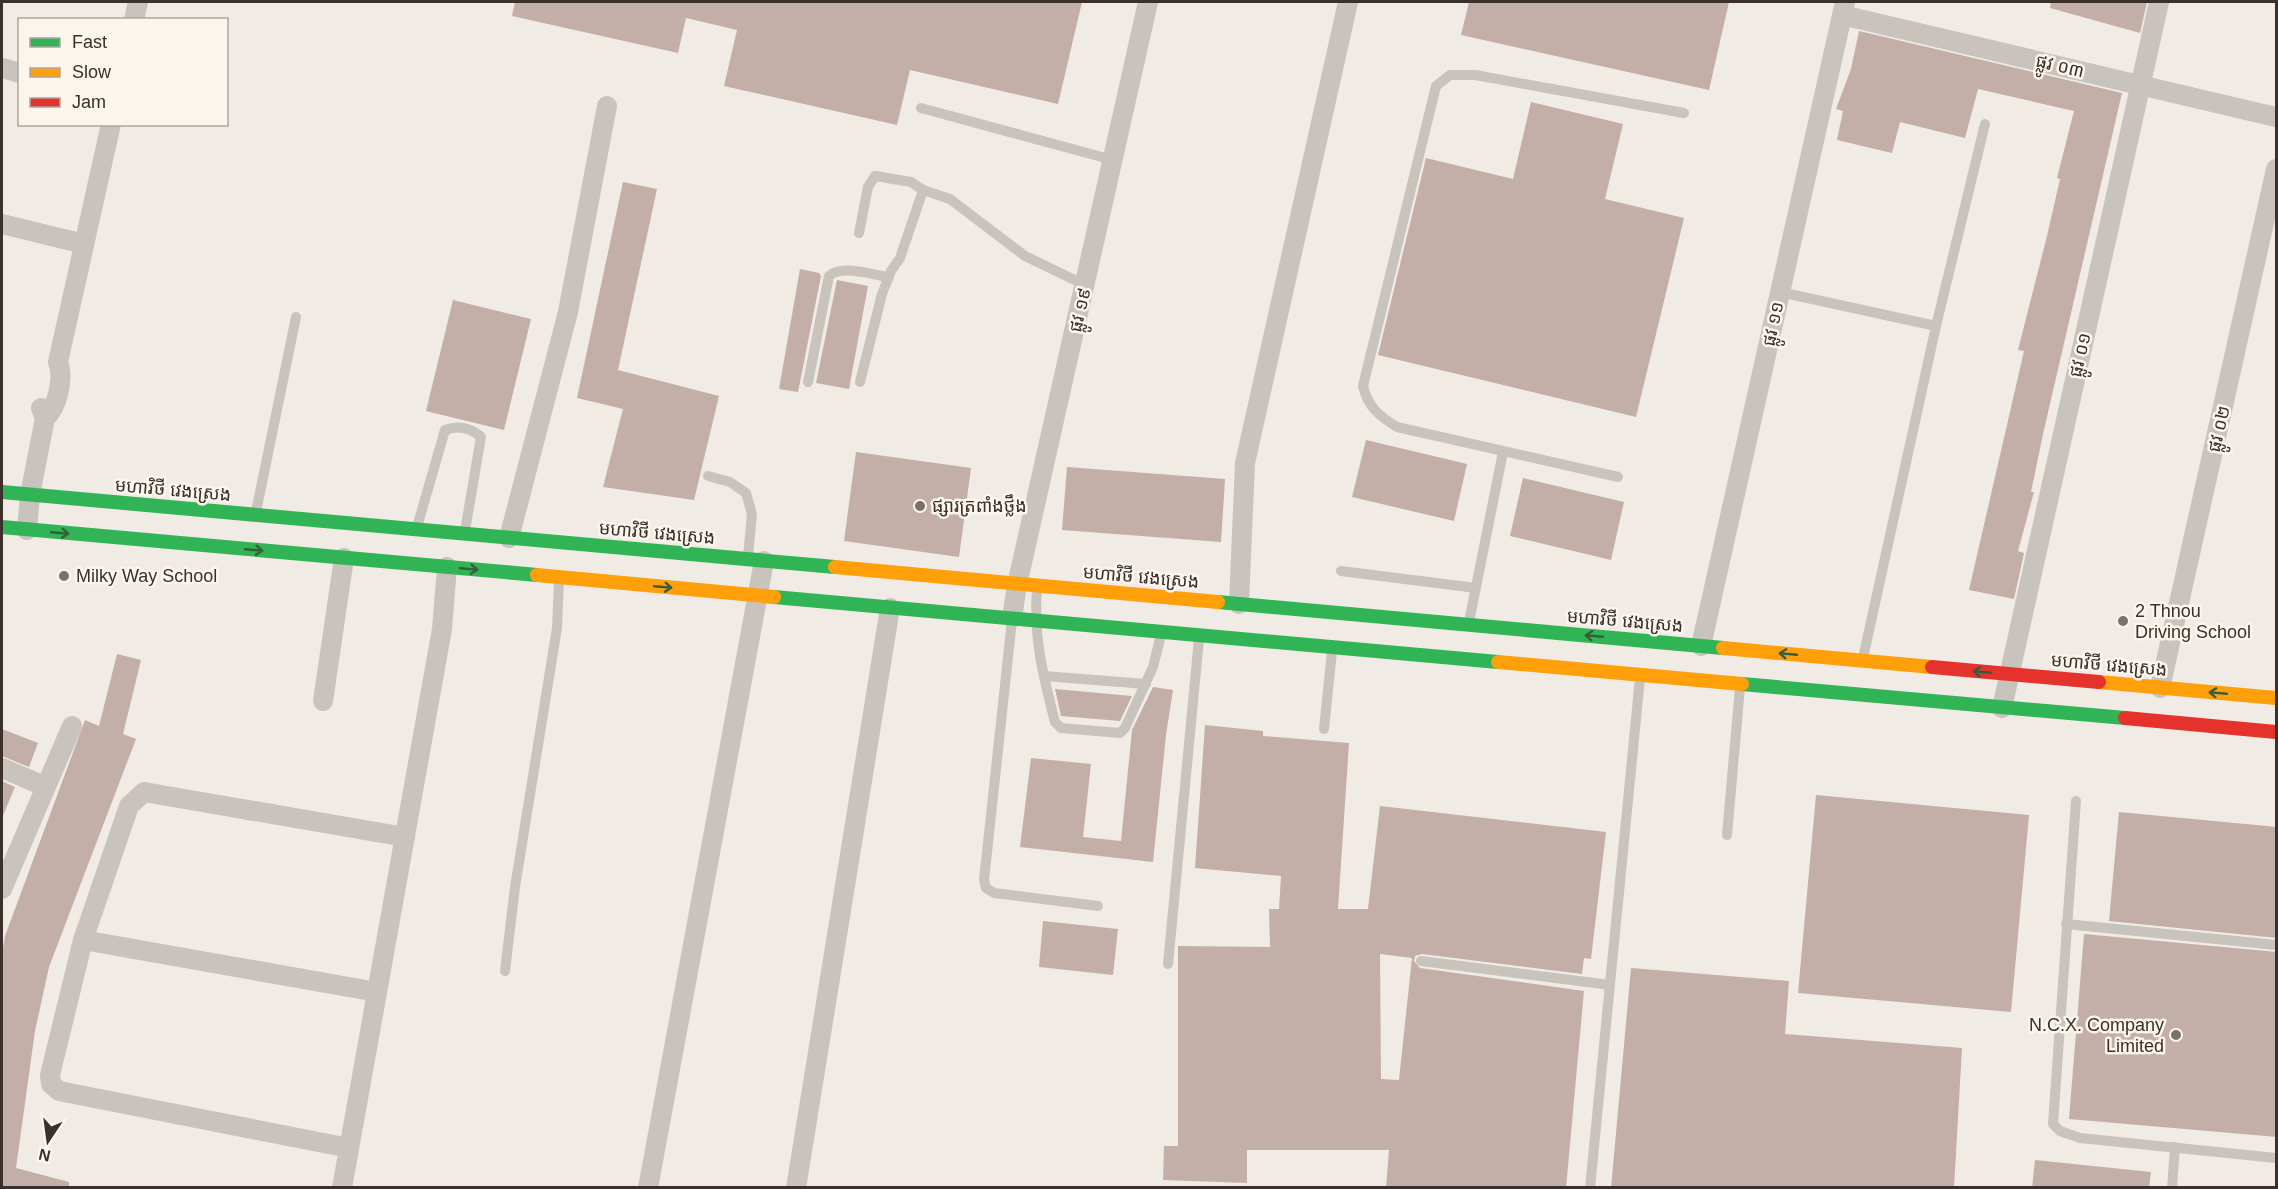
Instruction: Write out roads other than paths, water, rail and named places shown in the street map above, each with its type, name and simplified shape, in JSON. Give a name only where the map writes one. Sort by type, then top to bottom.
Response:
[{"type":"main road","name":"មហាវិថី វេងស្រេង","points":[[2,492],[2160,688],[2276,694]]},
{"type":"main road","points":[[2,528],[2277,732]]},
{"type":"street","points":[[134,18],[138,2]]},
{"type":"street","name":"ផ្លូវ ១៩","points":[[1012,618],[1017,585],[1148,2]]},
{"type":"street","points":[[1239,604],[1245,463],[1348,2]]},
{"type":"street","name":"ផ្លូវ ០១","points":[[2002,708],[2159,2]]},
{"type":"street","name":"ផ្លូវ ០៣","points":[[1844,8],[2277,117]]},
{"type":"street","name":"ផ្លូវ ១១","points":[[1701,646],[1844,8]]},
{"type":"street","points":[[2,68],[18,72]]},
{"type":"street","points":[[509,538],[568,312],[607,106]]},
{"type":"street","points":[[27,530],[30,495],[45,418],[53,411],[61,370],[58,362],[111,126]]},
{"type":"street","name":"ផ្លូវ ០២","points":[[2160,688],[2277,169]]},
{"type":"street","points":[[2,224],[84,244]]},
{"type":"street","points":[[323,701],[344,558]]},
{"type":"street","points":[[648,1188],[758,596],[756,560]]},
{"type":"street","points":[[342,1188],[442,629],[447,567]]},
{"type":"street","points":[[796,1188],[890,608]]},
{"type":"street","points":[[2,889],[44,786],[72,726]]},
{"type":"street","points":[[2,768],[44,786]]},
{"type":"street","points":[[349,1148],[59,1091],[51,1084],[50,1075],[82,940],[129,806],[144,792],[405,837]]},
{"type":"street","points":[[82,940],[377,992]]},
{"type":"lane","points":[[1618,477],[1397,427],[1378,416],[1367,401],[1363,386],[1436,86],[1450,75],[1475,75],[1684,113]]},
{"type":"lane","points":[[921,108],[1113,160]]},
{"type":"lane","points":[[1862,661],[1936,326],[1985,124]]},
{"type":"lane","points":[[859,233],[868,187],[875,176],[911,182],[923,190],[950,199],[1025,256],[1085,285]]},
{"type":"lane","points":[[860,382],[889,277],[900,258],[923,190]]},
{"type":"lane","points":[[807,382],[829,276],[834,271],[842,270],[889,277]]},
{"type":"lane","points":[[1780,292],[1936,326]]},
{"type":"lane","points":[[256,515],[296,317]]},
{"type":"lane","points":[[416,530],[445,430],[454,426],[475,431],[482,437],[464,534]]},
{"type":"lane","points":[[1468,625],[1503,452]]},
{"type":"lane","points":[[708,476],[738,486],[750,500],[756,560]]},
{"type":"lane","points":[[1341,571],[1476,588]]},
{"type":"lane","points":[[505,971],[515,887],[556,628],[559,578]]},
{"type":"lane","points":[[1038,586],[1035,621],[1044,676],[1055,722],[1061,728],[1115,734],[1125,728],[1146,684],[1162,632]]},
{"type":"lane","points":[[1012,618],[984,880],[986,888],[994,893],[1098,906]]},
{"type":"lane","points":[[1168,964],[1200,635]]},
{"type":"lane","points":[[1324,729],[1332,647]]},
{"type":"lane","points":[[1590,1188],[1640,675]]},
{"type":"lane","points":[[1044,676],[1146,684]]},
{"type":"lane","points":[[1727,835],[1741,684]]},
{"type":"lane","points":[[2076,801],[2053,1124],[2061,1131],[2080,1138],[2277,1158]]},
{"type":"lane","points":[[2066,924],[2277,945]]},
{"type":"lane","points":[[1421,961],[1610,985]]},
{"type":"lane","points":[[2172,1188],[2175,1147]]},
{"type":"place","name":"ផ្សារត្រពាំងថ្លឹង","points":[[920,506]]},
{"type":"place","name":"Milky Way School","points":[[64,576]]},
{"type":"place","name":"2 Thnou Driving School","points":[[2123,621]]},
{"type":"place","name":"N.C.X. Company Limited","points":[[2176,1035]]}]
